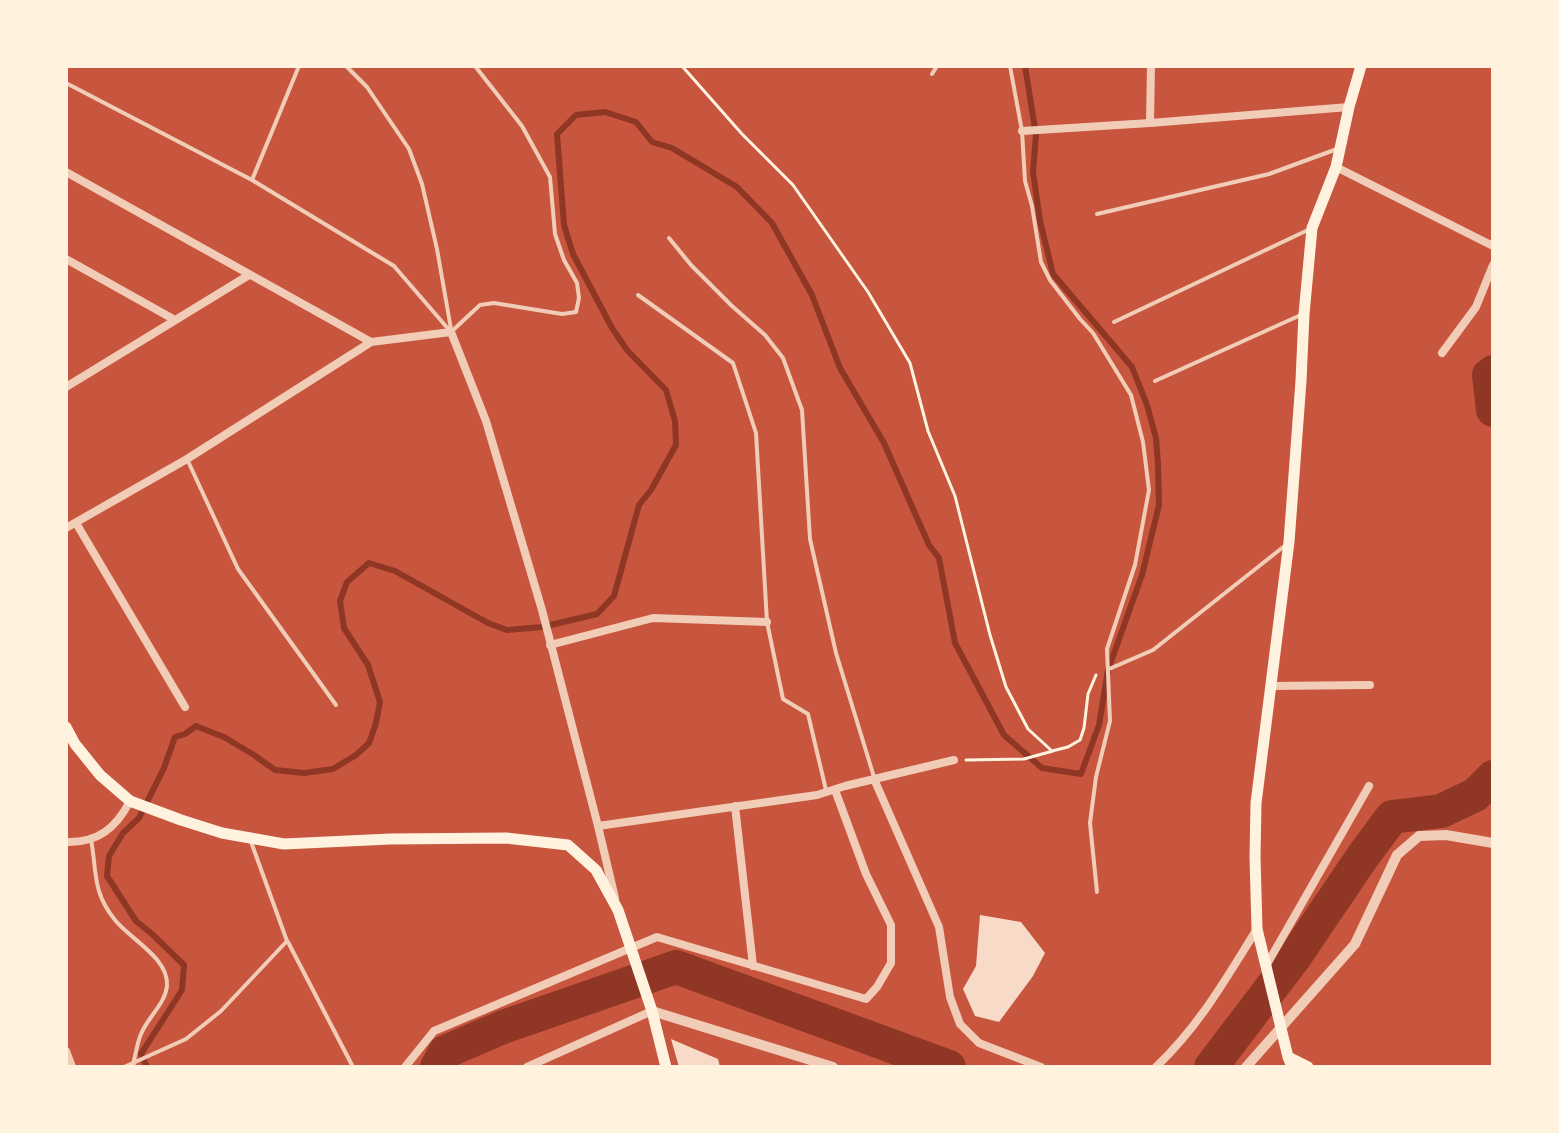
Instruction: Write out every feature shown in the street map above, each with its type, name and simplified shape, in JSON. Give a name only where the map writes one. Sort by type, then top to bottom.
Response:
[{"type":"main road","points":[[1308,1067],[1291,1064],[1257,929],[1256,803],[1289,542],[1312,228],[1336,167],[1361,66]]},
{"type":"main road","points":[[66,727],[75,744],[100,775],[135,803],[208,829],[250,839],[284,844],[506,838],[568,845],[596,870],[618,910],[652,1011],[666,1067]]},
{"type":"street","points":[[1150,123],[1151,66]]},
{"type":"street","points":[[1022,131],[1349,107]]},
{"type":"street","points":[[1336,167],[1493,246]]},
{"type":"street","points":[[66,172],[371,342]]},
{"type":"street","points":[[66,259],[175,320]]},
{"type":"street","points":[[1442,353],[1476,307],[1493,265]]},
{"type":"street","points":[[66,387],[249,275]]},
{"type":"street","points":[[66,528],[187,459],[371,342],[451,332],[486,421],[542,610],[618,910]]},
{"type":"street","points":[[76,523],[185,707]]},
{"type":"street","points":[[550,645],[653,618],[767,622]]},
{"type":"street","points":[[1270,686],[1370,685]]},
{"type":"street","points":[[598,826],[817,795],[954,760]]},
{"type":"street","points":[[874,779],[939,927],[950,997],[960,1024],[979,1043],[1041,1067]]},
{"type":"street","points":[[1265,967],[1369,786]]},
{"type":"street","points":[[405,1067],[434,1031],[657,937],[866,999],[891,963],[891,925],[830,791]]},
{"type":"street","points":[[66,842],[77,843],[105,833],[135,803]]},
{"type":"street","points":[[735,806],[753,966]]},
{"type":"street","points":[[1246,1067],[1355,944],[1397,855],[1419,836],[1446,835],[1493,843]]},
{"type":"street","points":[[1156,1067],[1179,1045],[1204,1013],[1257,929]]},
{"type":"street","points":[[527,1067],[652,1011],[833,1067]]},
{"type":"street","points":[[66,1051],[72,1067]]},
{"type":"lane","points":[[252,180],[299,66]]},
{"type":"lane","points":[[346,66],[367,87],[409,149],[422,184],[437,249],[451,332]]},
{"type":"lane","points":[[451,332],[480,305],[494,303],[562,314],[576,312],[579,298],[577,283],[564,260],[555,234],[550,177],[522,126],[475,66]]},
{"type":"lane","points":[[932,74],[937,66]]},
{"type":"lane","points":[[1010,66],[1022,131],[1025,181],[1041,262],[1061,296],[1093,333],[1131,395],[1143,442],[1149,490],[1135,565],[1107,649],[1110,721],[1096,777],[1090,823],[1097,892]]},
{"type":"lane","points":[[66,83],[252,180],[394,266],[451,332]]},
{"type":"lane","points":[[1097,214],[1269,174],[1340,148]]},
{"type":"lane","points":[[1114,322],[1312,228]]},
{"type":"lane","points":[[669,238],[691,265],[765,335],[783,358],[802,410],[810,539],[836,653],[874,779]]},
{"type":"lane","points":[[638,295],[733,363],[756,433],[767,622],[783,699],[808,714],[830,791]]},
{"type":"lane","points":[[1155,381],[1304,314]]},
{"type":"lane","points":[[187,459],[238,569],[336,705]]},
{"type":"lane","points":[[1108,670],[1153,650],[1289,542]]},
{"type":"lane","points":[[91,839],[94,873],[101,900],[115,920],[163,967],[167,984],[163,1000],[141,1035],[134,1066]]},
{"type":"lane","points":[[250,839],[287,941],[353,1067]]},
{"type":"lane","points":[[124,1067],[134,1066],[186,1039],[221,1011],[287,941]]},
{"type":"path","points":[[682,66],[742,134],[793,185],[868,292],[910,363],[928,431],[955,496],[1006,687],[1028,729],[1052,751],[1108,729]]},
{"type":"path","points":[[1080,740],[1088,694],[1107,649]]},
{"type":"path","points":[[954,760],[1024,759],[1060,749]]},
{"type":"building","points":[[980,915],[1021,922],[1045,953],[1033,976],[999,1022],[975,1016],[963,989],[976,966]]},
{"type":"building","points":[[671,1039],[718,1059],[720,1067],[679,1067]]},
{"type":"waterway","points":[[147,1067],[141,1054],[182,990],[184,965],[136,921],[107,876],[109,856],[123,833],[139,818],[164,768],[175,737],[196,726],[224,737],[275,770],[304,773],[333,769],[356,755],[369,743],[380,702],[368,665],[344,628],[340,601],[347,582],[369,563],[395,571],[488,623],[507,630],[542,627],[597,614],[614,596],[639,505],[676,445],[675,421],[666,390],[627,350],[573,254],[564,225],[557,134],[576,115],[605,112],[636,122],[652,142],[672,148],[737,187],[772,223],[812,295],[840,368],[884,443],[929,545],[939,558],[955,643],[1004,735],[1042,768],[1081,774],[1099,725],[1108,670],[1142,575],[1159,505],[1156,438],[1132,367],[1053,274],[1040,221],[1033,172],[1036,135],[1025,66]]},
{"type":"waterway","points":[[1493,372],[1489,375],[1493,410]]},
{"type":"waterway","points":[[1211,1067],[1294,958],[1392,817],[1441,811],[1475,795],[1493,777]]},
{"type":"waterway","points":[[437,1067],[445,1052],[503,1027],[676,967],[949,1067]]}]
